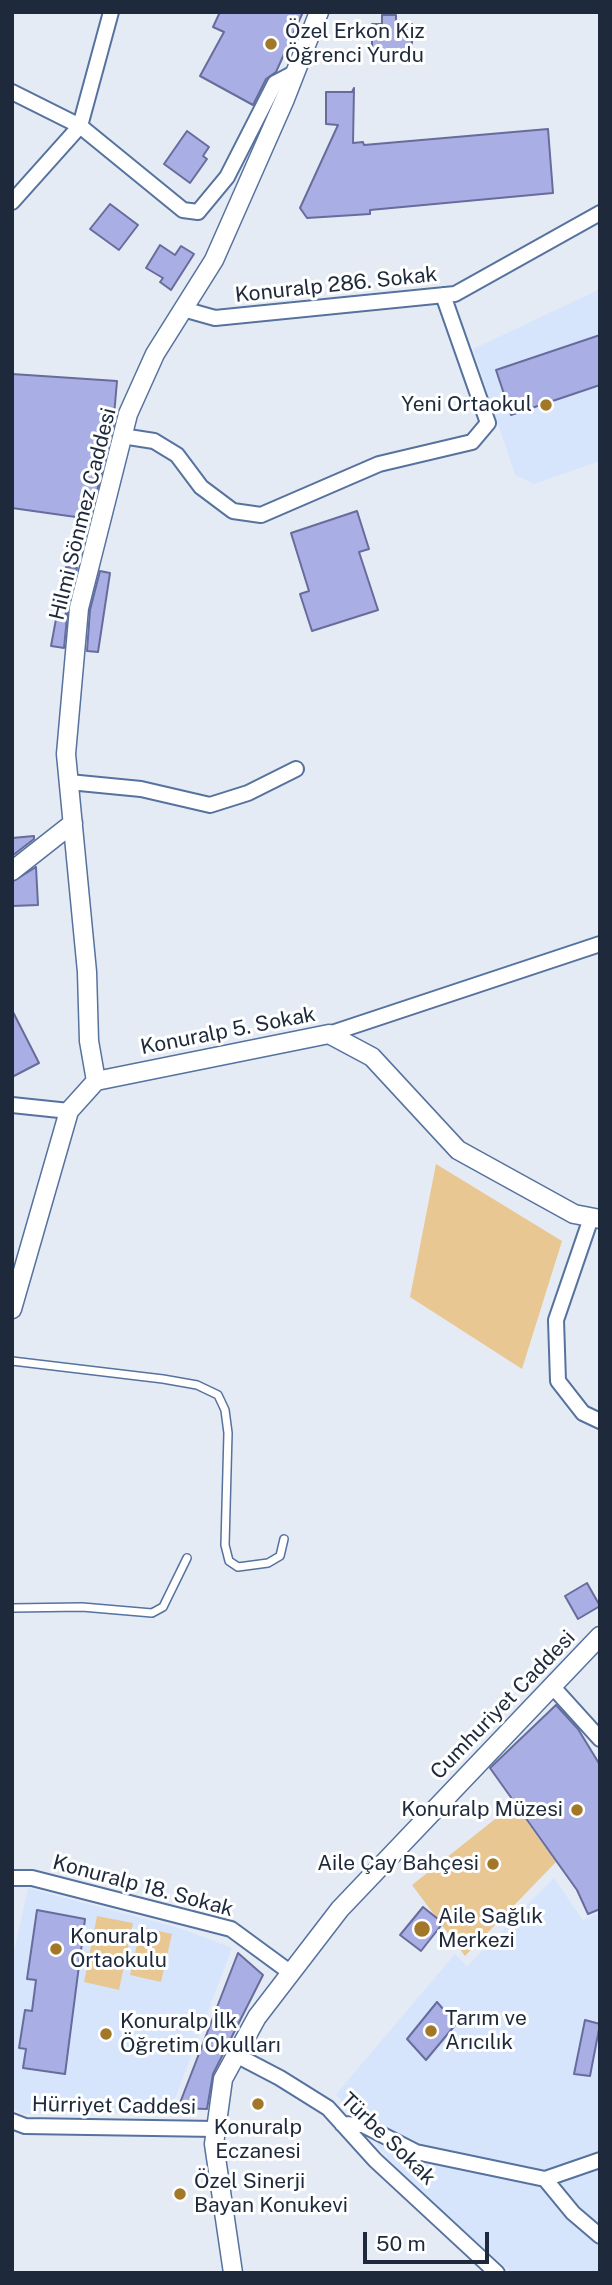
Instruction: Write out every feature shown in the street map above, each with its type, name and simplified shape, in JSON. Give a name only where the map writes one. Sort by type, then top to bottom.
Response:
[{"type":"street","points":[[12,202],[80,127],[111,12]]},
{"type":"street","name":"Hilmi Sönmez Caddesi","points":[[96,1081],[89,1041],[87,972],[66,754],[79,608],[128,414],[155,354],[214,260],[296,72],[318,12]]},
{"type":"street","points":[[12,92],[80,127],[183,210],[198,212],[227,177],[275,83],[296,72]]},
{"type":"street","name":"Konuralp 286. Sokak","points":[[183,309],[215,318],[455,294],[600,214]]},
{"type":"street","points":[[122,436],[154,441],[177,455],[201,487],[233,511],[261,515],[379,464],[472,442],[488,423],[443,295]]},
{"type":"street","points":[[69,782],[141,789],[210,805],[248,793],[296,769]]},
{"type":"street","points":[[12,871],[72,823]]},
{"type":"street","points":[[329,1034],[600,944]]},
{"type":"street","name":"Konuralp 5. Sokak","points":[[96,1081],[329,1034],[372,1057],[457,1150],[573,1214],[595,1218]]},
{"type":"street","points":[[12,1309],[69,1111],[96,1081]]},
{"type":"street","points":[[12,1105],[69,1111]]},
{"type":"street","points":[[595,1218],[556,1320],[558,1381],[583,1413],[600,1421]]},
{"type":"street","name":"Cumhuriyet Caddesi","points":[[233,2273],[214,2144],[223,2079],[257,2017],[340,1909],[600,1636]]},
{"type":"street","points":[[552,1686],[600,1739]]},
{"type":"street","name":"Konuralp 18. Sokak","points":[[12,1878],[32,1878],[231,1929],[291,1973]]},
{"type":"street","name":"Türbe Sokak","points":[[236,2055],[281,2078],[318,2102],[375,2160],[497,2273]]},
{"type":"street","name":"Hürriyet Caddesi","points":[[12,2121],[25,2126],[216,2129]]},
{"type":"street","points":[[342,2124],[363,2124],[416,2152],[545,2179],[600,2160]]},
{"type":"street","points":[[545,2179],[573,2213],[600,2236]]},
{"type":"lane","points":[[12,1361],[163,1379],[197,1385],[218,1395],[225,1410],[228,1433],[225,1545],[229,1561],[238,1567],[268,1563],[280,1556],[284,1539]]},
{"type":"lane","points":[[12,1608],[82,1607],[152,1613],[163,1607],[187,1558]]},
{"type":"shaded area","name":"Yeni Ortaokul","points":[[600,289],[600,461],[534,484],[515,475],[473,349]]},
{"type":"shaded area","points":[[436,1164],[562,1241],[522,1369],[410,1297]]},
{"type":"shaded area","points":[[514,1804],[556,1862],[465,1956],[412,1885]]},
{"type":"shaded area","points":[[554,1878],[583,1920],[600,1912],[600,2273],[512,2273],[400,2174],[336,2094],[455,1954],[467,1966]]},
{"type":"shaded area","name":"Konuralp İlk Öğretim Okulları","points":[[28,1888],[183,1929],[232,1948],[170,2112],[23,2114],[12,2108],[12,1960]]},
{"type":"shaded area","points":[[97,1916],[133,1923],[119,1990],[84,1982]]},
{"type":"shaded area","points":[[141,1927],[172,1934],[161,1982],[130,1975]]},
{"type":"building","points":[[220,12],[303,12],[276,72],[266,79],[253,105],[200,76],[224,32],[213,27]]},
{"type":"building","points":[[382,15],[396,15],[396,24],[412,24],[412,58],[372,58],[372,24],[382,24]]},
{"type":"building","points":[[354,88],[353,143],[363,142],[364,145],[548,129],[553,193],[370,210],[370,214],[307,218],[300,208],[338,125],[326,124],[326,92],[352,92]]},
{"type":"building","points":[[187,131],[209,147],[203,156],[207,159],[190,183],[164,164]]},
{"type":"building","points":[[110,204],[138,225],[119,250],[90,229]]},
{"type":"building","points":[[160,245],[175,255],[181,246],[194,254],[171,290],[160,282],[163,278],[146,268]]},
{"type":"building","points":[[600,335],[600,385],[511,415],[496,370]]},
{"type":"building","points":[[12,374],[117,381],[113,427],[90,519],[12,508]]},
{"type":"building","points":[[357,511],[369,549],[359,552],[378,610],[312,631],[300,594],[309,591],[291,533]]},
{"type":"building","points":[[66,567],[77,568],[68,607],[64,648],[51,646],[56,619],[65,618],[69,586],[64,582]]},
{"type":"building","points":[[100,571],[110,573],[98,652],[87,651],[90,610]]},
{"type":"building","points":[[34,836],[34,839],[12,856],[12,838]]},
{"type":"building","points":[[36,867],[38,905],[12,906],[12,882]]},
{"type":"building","points":[[12,1010],[39,1063],[12,1077]]},
{"type":"building","points":[[587,1583],[600,1606],[578,1619],[565,1596]]},
{"type":"building","name":"Konuralp Müzesi","points":[[556,1705],[578,1729],[600,1765],[600,1909],[588,1914],[577,1890],[490,1768]]},
{"type":"building","name":"Aile Sağlık Merkezi","points":[[423,1907],[443,1923],[421,1951],[400,1935]]},
{"type":"building","points":[[37,1910],[85,1919],[65,2074],[23,2068],[26,2049],[19,2048],[25,2010],[32,2011],[36,1980],[27,1979]]},
{"type":"building","points":[[238,1953],[263,1975],[213,2074],[207,2109],[178,2108]]},
{"type":"building","name":"Tarım ve Arıcılık","points":[[437,2002],[456,2024],[426,2060],[407,2039]]},
{"type":"building","points":[[585,2020],[600,2024],[590,2076],[574,2074]]},
{"type":"place","name":"Özel Erkon Kız Öğrenci Yurdu","points":[[271,44]]},
{"type":"place","name":"Yeni Ortaokul","points":[[546,405]]},
{"type":"place","name":"Konuralp Müzesi","points":[[577,1810]]},
{"type":"place","name":"Aile Çay Bahçesi","points":[[493,1864]]},
{"type":"place","name":"Aile Sağlık Merkezi","points":[[422,1929]]},
{"type":"place","name":"Konuralp Ortaokulu","points":[[56,1949]]},
{"type":"place","name":"Tarım ve Arıcılık","points":[[431,2031]]},
{"type":"place","name":"Konuralp İlk Öğretim Okulları","points":[[106,2034]]},
{"type":"place","name":"Konuralp Eczanesi","points":[[258,2104]]},
{"type":"place","name":"Özel Sinerji Bayan Konukevi","points":[[180,2194]]}]
